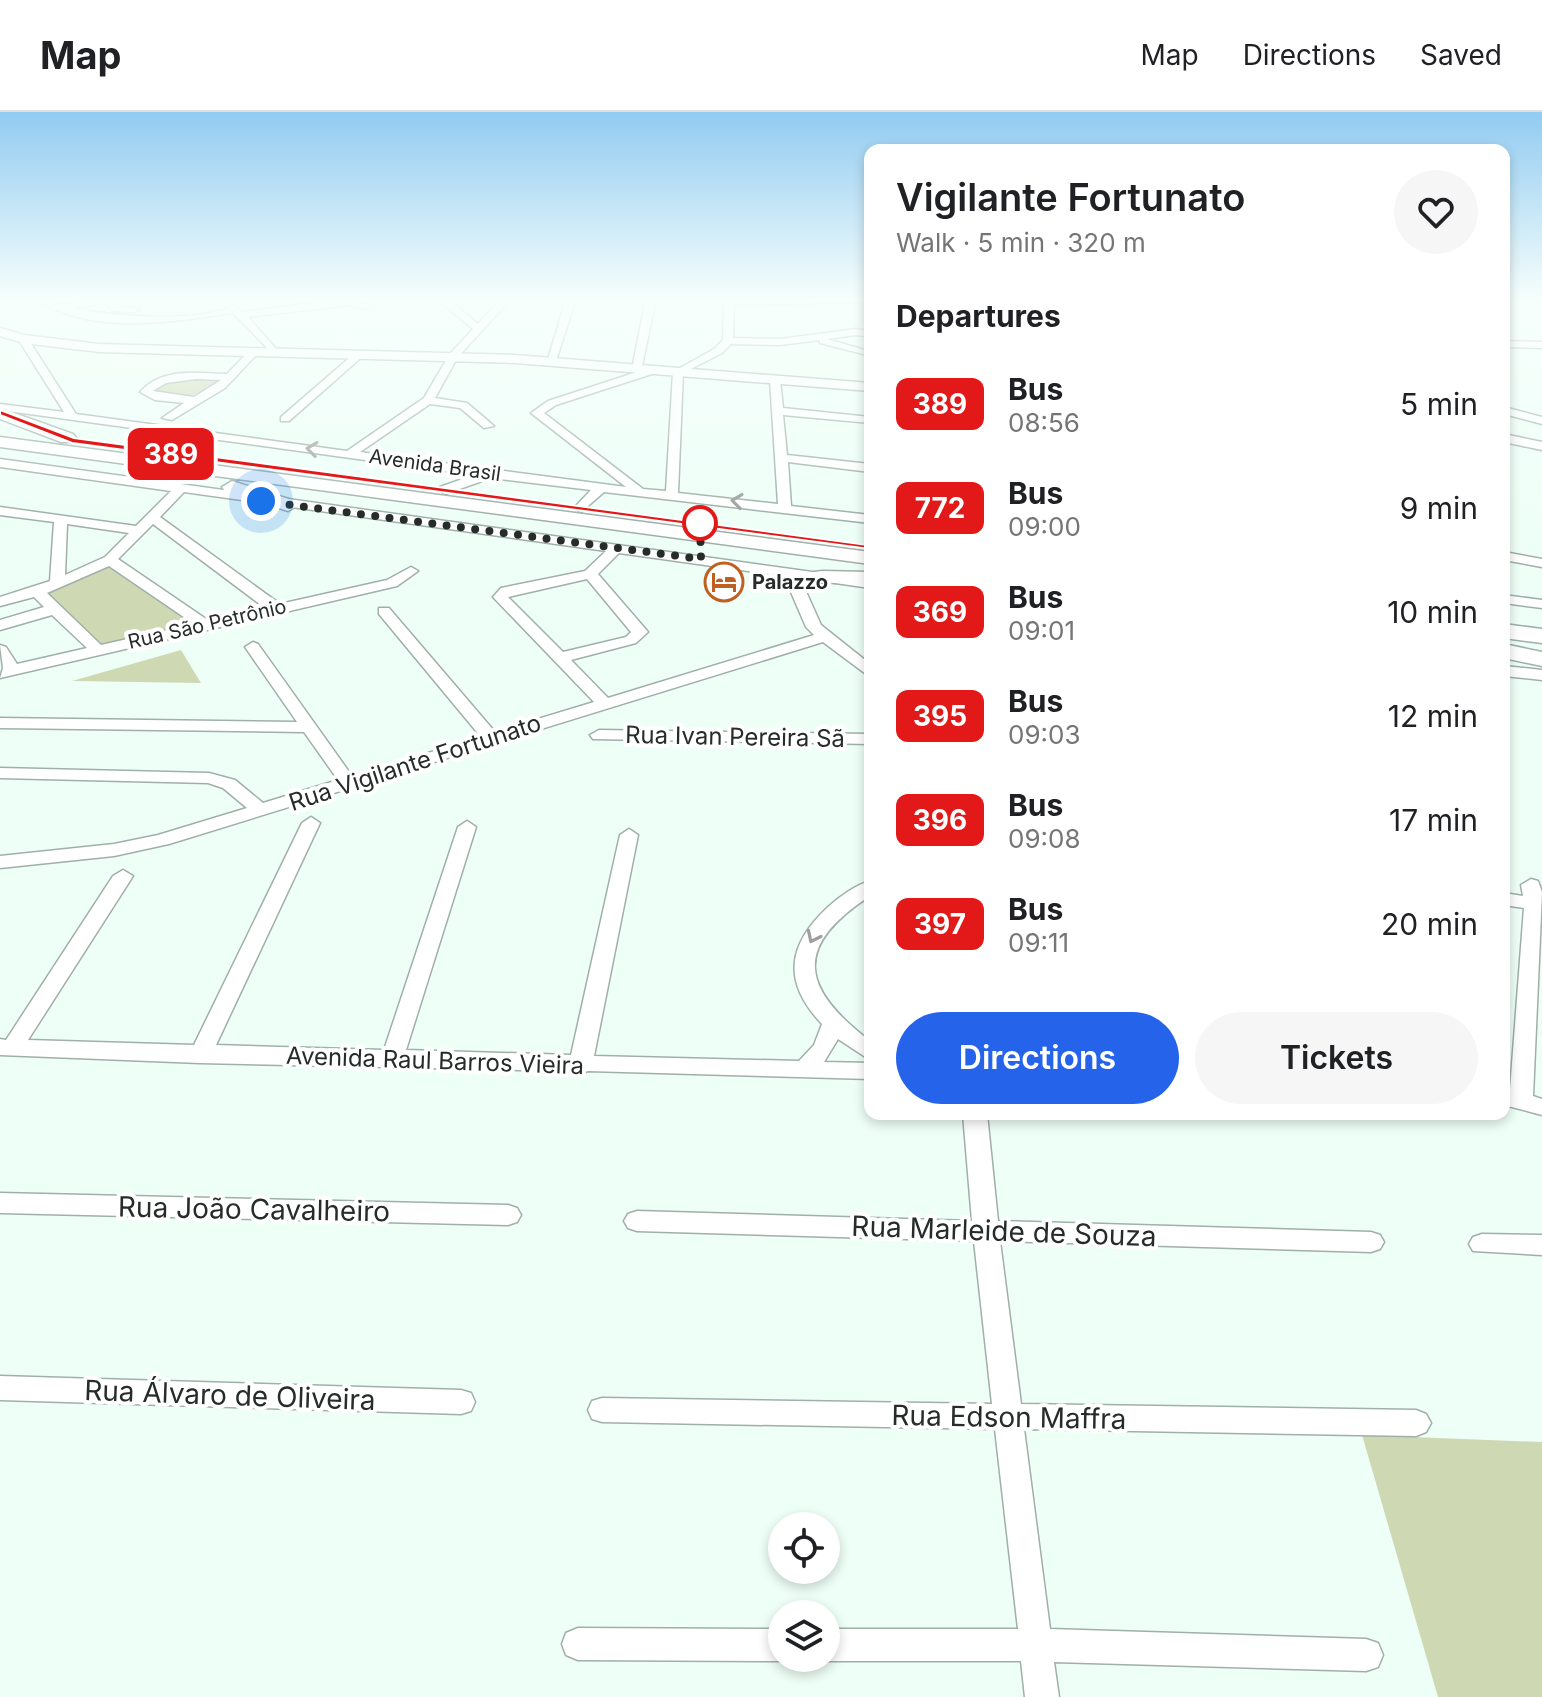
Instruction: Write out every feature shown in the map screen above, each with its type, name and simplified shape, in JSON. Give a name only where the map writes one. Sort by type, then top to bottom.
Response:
[{"type":"highway","points":[[0,410],[72,440]]},
{"type":"highway","name":"Avenida Brasil","points":[[0,431],[864,545]]},
{"type":"highway","name":"Avenida Brasil","points":[[0,442],[864,557]]},
{"type":"highway","points":[[157,463],[288,505]]},
{"type":"highway","points":[[822,577],[864,580]]},
{"type":"highway","points":[[1510,632],[1542,636]]},
{"type":"highway","points":[[1510,646],[1542,650]]},
{"type":"highway","points":[[1510,652],[1542,659]]},
{"type":"main road","points":[[690,373],[864,387]]},
{"type":"street","points":[[44,373],[62,405],[70,413],[69,418]]},
{"type":"street","points":[[168,418],[198,401],[233,373]]},
{"type":"street","points":[[285,419],[338,373]]},
{"type":"street","points":[[351,453],[428,400],[444,373]]},
{"type":"street","points":[[638,490],[537,413],[552,403],[645,373]]},
{"type":"street","points":[[672,493],[678,373]]},
{"type":"street","points":[[198,401],[159,398],[146,392],[154,384],[176,378],[229,377]]},
{"type":"street","points":[[775,380],[785,508]]},
{"type":"street","points":[[428,400],[463,405],[488,426]]},
{"type":"street","points":[[31,412],[62,405]]},
{"type":"street","name":"Avenida Brasil","points":[[0,410],[864,518]]},
{"type":"street","points":[[776,411],[864,419]]},
{"type":"street","points":[[1510,412],[1542,421]]},
{"type":"street","points":[[1510,439],[1542,446]]},
{"type":"street","points":[[783,458],[864,467]]},
{"type":"street","points":[[0,463],[822,577]]},
{"type":"street","points":[[445,490],[490,473]]},
{"type":"street","points":[[581,508],[601,487]]},
{"type":"street","points":[[0,602],[37,592],[110,560],[180,489]]},
{"type":"street","points":[[0,511],[138,530]]},
{"type":"street","points":[[152,517],[275,608]]},
{"type":"street","points":[[57,584],[61,519]]},
{"type":"street","points":[[604,703],[500,597],[506,591],[590,574],[617,548]]},
{"type":"street","points":[[1510,557],[1542,563]]},
{"type":"street","points":[[110,560],[205,625]]},
{"type":"street","name":"Rua São Petrônio","points":[[6,671],[392,583],[411,571]]},
{"type":"street","points":[[790,573],[814,627],[864,668]]},
{"type":"street","points":[[559,658],[631,640],[640,632],[590,574]]},
{"type":"street","points":[[801,595],[822,577]]},
{"type":"street","points":[[37,592],[97,650]]},
{"type":"street","points":[[1510,600],[1542,604]]},
{"type":"street","points":[[0,625],[55,609]]},
{"type":"street","points":[[384,611],[491,738]]},
{"type":"street","name":"Rua Vigilante Fortunato","points":[[0,862],[114,850],[261,811],[823,637]]},
{"type":"street","points":[[253,647],[349,784]]},
{"type":"street","points":[[0,650],[6,671]]},
{"type":"street","points":[[1510,672],[1542,675]]},
{"type":"street","points":[[0,723],[310,727]]},
{"type":"street","name":"Rua Ivan Pereira Sã","points":[[599,735],[864,739]]},
{"type":"street","points":[[0,773],[209,778],[229,784],[261,811]]},
{"type":"street","points":[[200,1055],[311,823]]},
{"type":"street","points":[[392,1060],[467,827]]},
{"type":"street","points":[[580,1066],[629,835]]},
{"type":"street","points":[[6,1047],[123,876]]},
{"type":"street","points":[[864,890],[836,906],[820,923],[813,932],[803,962],[809,995],[832,1026],[864,1048]]},
{"type":"street","points":[[1510,899],[1536,898],[1522,1101]]},
{"type":"street","points":[[803,1071],[820,1055],[832,1026]]},
{"type":"street","name":"Avenida Raul Barros Vieira","points":[[6,1047],[580,1066],[864,1071]]},
{"type":"street","points":[[976,1120],[1042,1697]]},
{"type":"street","name":"Rua João Cavalheiro","points":[[0,1203],[508,1215]]},
{"type":"street","name":"Rua Marleide de Souza","points":[[637,1221],[1371,1242]]},
{"type":"street","points":[[1482,1244],[1542,1245]]},
{"type":"street","name":"Rua Álvaro de Oliveira","points":[[0,1388],[461,1402]]},
{"type":"street","name":"Rua Edson Maffra","points":[[602,1410],[1416,1423]]},
{"type":"street","points":[[578,1644],[768,1645]]},
{"type":"street","points":[[840,1645],[1037,1645],[1366,1655]]},
{"type":"green space","points":[[188,378],[225,379],[191,396],[173,397],[154,391],[160,384]]},
{"type":"green space","points":[[109,564],[194,625],[101,648],[42,593]]},
{"type":"green space","points":[[181,650],[201,683],[72,681]]},
{"type":"green space","points":[[1362,1435],[1542,1442],[1542,1697],[1438,1697]]},
{"type":"bus line","name":"389","points":[[0,413],[72,440],[864,545]]},
{"type":"place","name":"Palazzo","points":[[724,582]]},
{"type":"route","points":[[261,501],[701,559],[700,523]]}]
